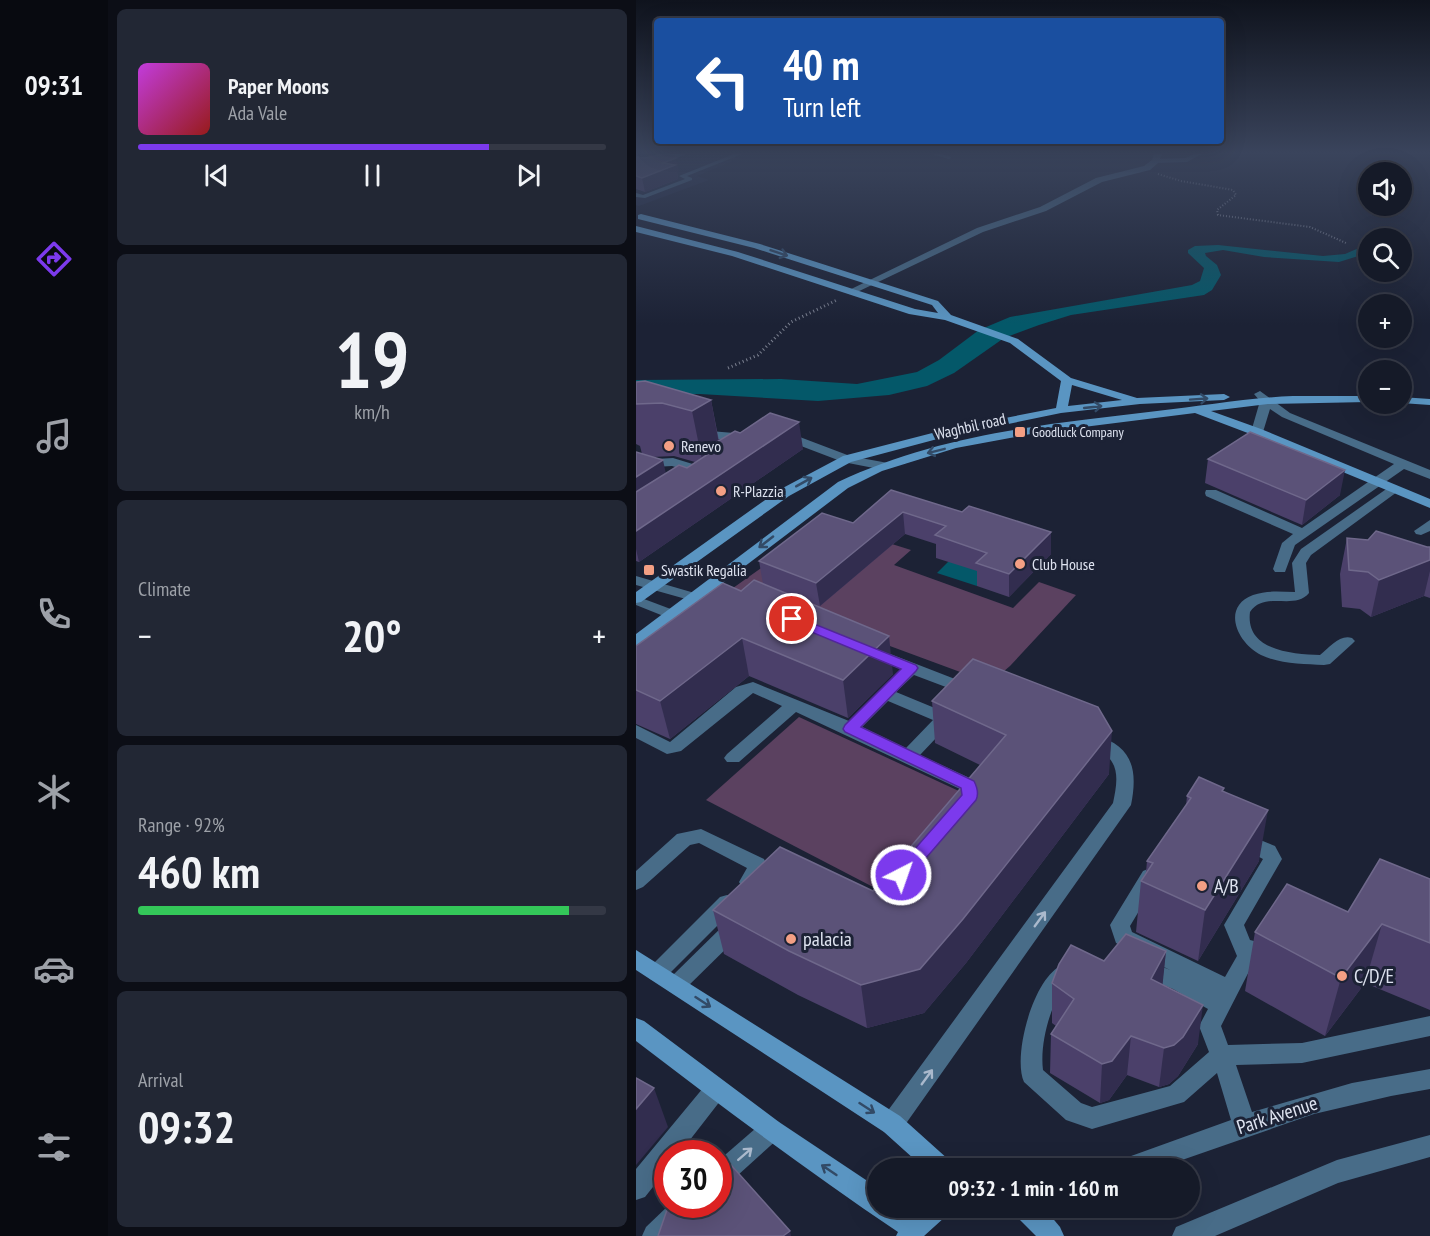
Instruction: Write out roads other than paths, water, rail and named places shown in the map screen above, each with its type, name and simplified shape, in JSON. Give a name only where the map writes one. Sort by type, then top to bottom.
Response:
[{"type":"main road","points":[[638,217],[757,246],[935,303],[947,317]]},
{"type":"main road","points":[[636,229],[735,254],[913,312],[947,317],[1014,341],[1067,380],[1174,412]]},
{"type":"main road","points":[[1057,427],[1054,411],[1067,380]]},
{"type":"main road","name":"Waghbil road","points":[[636,600],[784,493],[847,459],[944,434],[1054,411],[1140,401],[1358,393]]},
{"type":"main road","points":[[1412,393],[1430,394]]},
{"type":"main road","name":"Waghbil road","points":[[1341,395],[1358,398]]},
{"type":"main road","name":"Waghbil road","points":[[636,642],[843,485],[866,472],[921,454],[983,439],[1057,427],[1196,410],[1263,397]]},
{"type":"main road","points":[[1412,401],[1430,402]]},
{"type":"main road","points":[[1196,410],[1257,432],[1279,448],[1430,504]]},
{"type":"main road","points":[[636,960],[892,1124],[930,1158]]},
{"type":"main road","points":[[636,1028],[771,1130],[867,1195]]},
{"type":"main road","points":[[896,1218],[912,1232],[926,1218]]},
{"type":"main road","points":[[1038,1218],[1051,1236]]},
{"type":"street","points":[[850,292],[980,230],[1041,210]]},
{"type":"street","points":[[1257,432],[1263,397],[1286,415],[1430,475]]},
{"type":"street","points":[[685,433],[748,438],[761,435],[733,453]]},
{"type":"street","points":[[768,433],[780,433],[847,459],[884,466]]},
{"type":"street","points":[[636,464],[674,462],[705,472]]},
{"type":"street","points":[[1280,569],[1289,543],[1304,534],[1354,493],[1377,483],[1403,464]]},
{"type":"street","points":[[1347,641],[1324,660],[1288,658],[1267,652],[1253,643],[1244,632],[1241,618],[1246,607],[1253,600],[1261,597],[1298,596],[1302,593],[1299,562],[1306,552],[1392,489]]},
{"type":"street","points":[[1211,492],[1304,534]]},
{"type":"street","points":[[636,579],[693,597]]},
{"type":"street","points":[[709,586],[731,594]]},
{"type":"street","points":[[636,600],[672,614]]},
{"type":"street","points":[[858,646],[975,693],[944,718],[909,756]]},
{"type":"street","points":[[851,729],[911,668]]},
{"type":"street","points":[[636,731],[667,748],[675,747],[741,691],[753,687],[851,729],[968,785],[970,796],[955,813]]},
{"type":"street","points":[[885,694],[944,718]]},
{"type":"street","points":[[733,758],[794,705]]},
{"type":"street","points":[[892,1124],[1122,804],[1127,781],[1125,763],[1106,745],[1074,733]]},
{"type":"street","points":[[1225,832],[1268,852],[1273,859],[1234,925],[1247,956]]},
{"type":"street","points":[[636,882],[684,839],[701,836],[757,864],[759,870],[667,979]]},
{"type":"street","points":[[1160,859],[1120,925],[1123,938],[1225,998]]},
{"type":"street","points":[[667,979],[751,911]]},
{"type":"street","points":[[1244,1125],[1238,1096],[1210,1026],[1258,934]]},
{"type":"street","points":[[1126,960],[1180,983],[1225,998]]},
{"type":"street","points":[[1085,964],[1075,966],[1056,979],[1039,1022],[1031,1057],[1032,1075],[1074,1112],[1092,1118],[1176,1095],[1222,1055],[1302,1053],[1430,1026]]},
{"type":"street","name":"Park Avenue","points":[[1155,1158],[1244,1125],[1325,1099],[1395,1083],[1430,1079]]},
{"type":"street","points":[[636,1188],[716,1089]]},
{"type":"street","points":[[732,1165],[771,1130]]},
{"type":"street","points":[[1185,1236],[1337,1172],[1430,1146]]},
{"type":"street","points":[[656,1236],[675,1218]]},
{"type":"place","name":"Goodluck Company","points":[[1020,432]]},
{"type":"place","name":"Renevo","points":[[669,446]]},
{"type":"place","name":"R-Plazzia","points":[[721,491]]},
{"type":"place","name":"Club House","points":[[1020,564]]},
{"type":"place","name":"Swastik Regalia","points":[[649,570]]},
{"type":"place","name":"A/B","points":[[1202,886]]},
{"type":"place","name":"palacia","points":[[791,939]]},
{"type":"place","name":"C/D/E","points":[[1342,976]]}]
